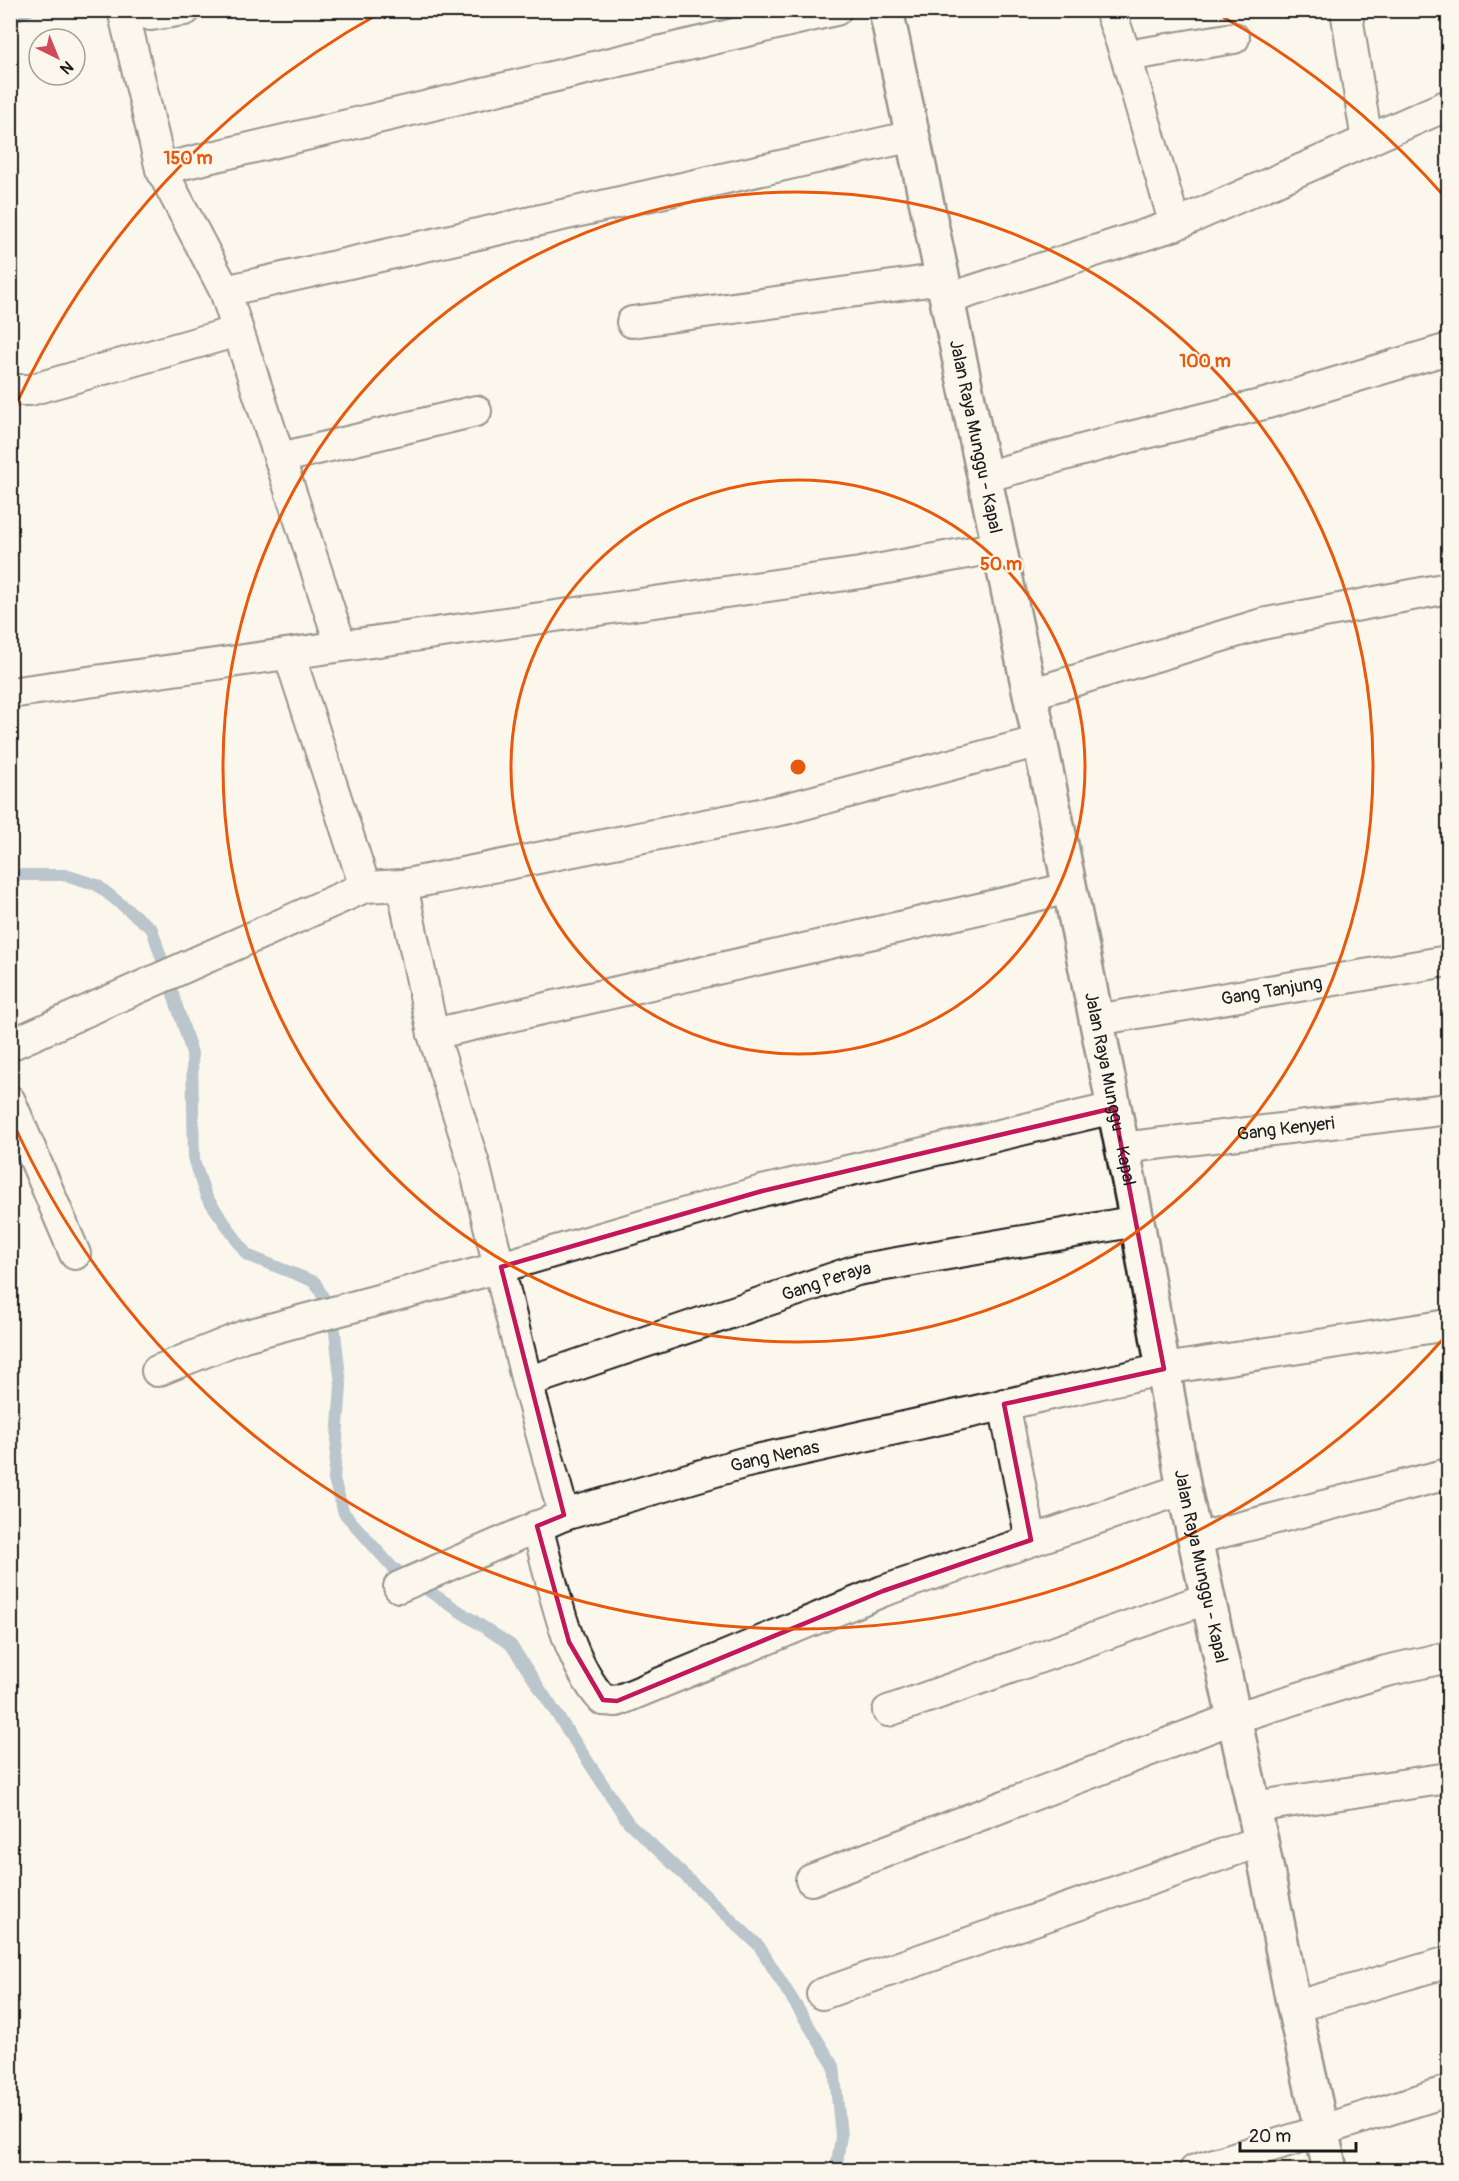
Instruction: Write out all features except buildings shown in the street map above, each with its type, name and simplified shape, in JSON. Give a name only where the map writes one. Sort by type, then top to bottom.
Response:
[{"type":"street","points":[[123,10],[161,169],[225,291],[341,646]]},
{"type":"street","points":[[137,10],[151,15],[185,10]]},
{"type":"street","points":[[161,169],[836,10]]},
{"type":"street","name":"Jalan Raya Munggu - Kapal","points":[[886,10],[1041,741],[1137,1221],[1184,1489],[1330,2170]]},
{"type":"street","points":[[1110,10],[1126,56],[1175,225]]},
{"type":"street","points":[[1346,10],[1367,141]]},
{"type":"street","points":[[1126,56],[1234,38]]},
{"type":"street","points":[[632,322],[945,289],[1175,225],[1449,105]]},
{"type":"street","points":[[225,291],[913,136]]},
{"type":"street","points":[[10,390],[30,390],[238,331]]},
{"type":"street","points":[[984,477],[1122,439],[1268,403],[1449,349]]},
{"type":"street","points":[[280,458],[476,411]]},
{"type":"street","points":[[10,693],[860,573],[999,547]]},
{"type":"street","points":[[1030,694],[1262,624],[1449,588]]},
{"type":"street","points":[[289,654],[365,887]]},
{"type":"street","points":[[10,1045],[365,887],[402,885],[785,808],[1041,741]]},
{"type":"street","points":[[402,885],[433,1034],[474,1164],[501,1267],[527,1382],[569,1642],[592,1688],[603,1700],[617,1701],[883,1591],[1184,1489]]},
{"type":"street","points":[[433,1034],[1070,888]]},
{"type":"street","name":"Gang Tanjung","points":[[1096,1020],[1449,961]]},
{"type":"street","points":[[10,1101],[75,1254]]},
{"type":"street","points":[[156,1371],[244,1336],[501,1267],[762,1191],[1114,1108]]},
{"type":"street","name":"Gang Kenyeri","points":[[1122,1148],[1449,1109]]},
{"type":"street","name":"Gang Peraya","points":[[527,1382],[857,1270],[1137,1221]]},
{"type":"street","name":"Gang Nenas","points":[[399,1587],[551,1521],[743,1463],[1164,1368],[1449,1325]]},
{"type":"street","points":[[1004,1404],[1031,1540]]},
{"type":"street","points":[[1195,1539],[1449,1474]]},
{"type":"street","points":[[888,1711],[1208,1598]]},
{"type":"street","points":[[811,1880],[1234,1718],[1386,1671],[1449,1657]]},
{"type":"street","points":[[1253,1807],[1449,1778]]},
{"type":"street","points":[[822,1994],[1261,1841]]},
{"type":"street","points":[[1294,2007],[1449,1962]]},
{"type":"street","points":[[1196,2170],[1449,2091]]},
{"type":"highlighted area","points":[[1114,1108],[1164,1369],[1004,1404],[1031,1540],[883,1591],[617,1701],[603,1700],[569,1642],[537,1526],[564,1515],[501,1267],[762,1191]]},
{"type":"waterway","points":[[10,18],[30,10]]},
{"type":"waterway","points":[[10,875],[65,875],[97,885],[152,929],[192,1053],[194,1161],[206,1196],[247,1255],[315,1282],[333,1315],[341,1385],[334,1480],[344,1513],[392,1567],[511,1645],[628,1822],[759,1946],[834,2066],[841,2136],[836,2170]]}]
